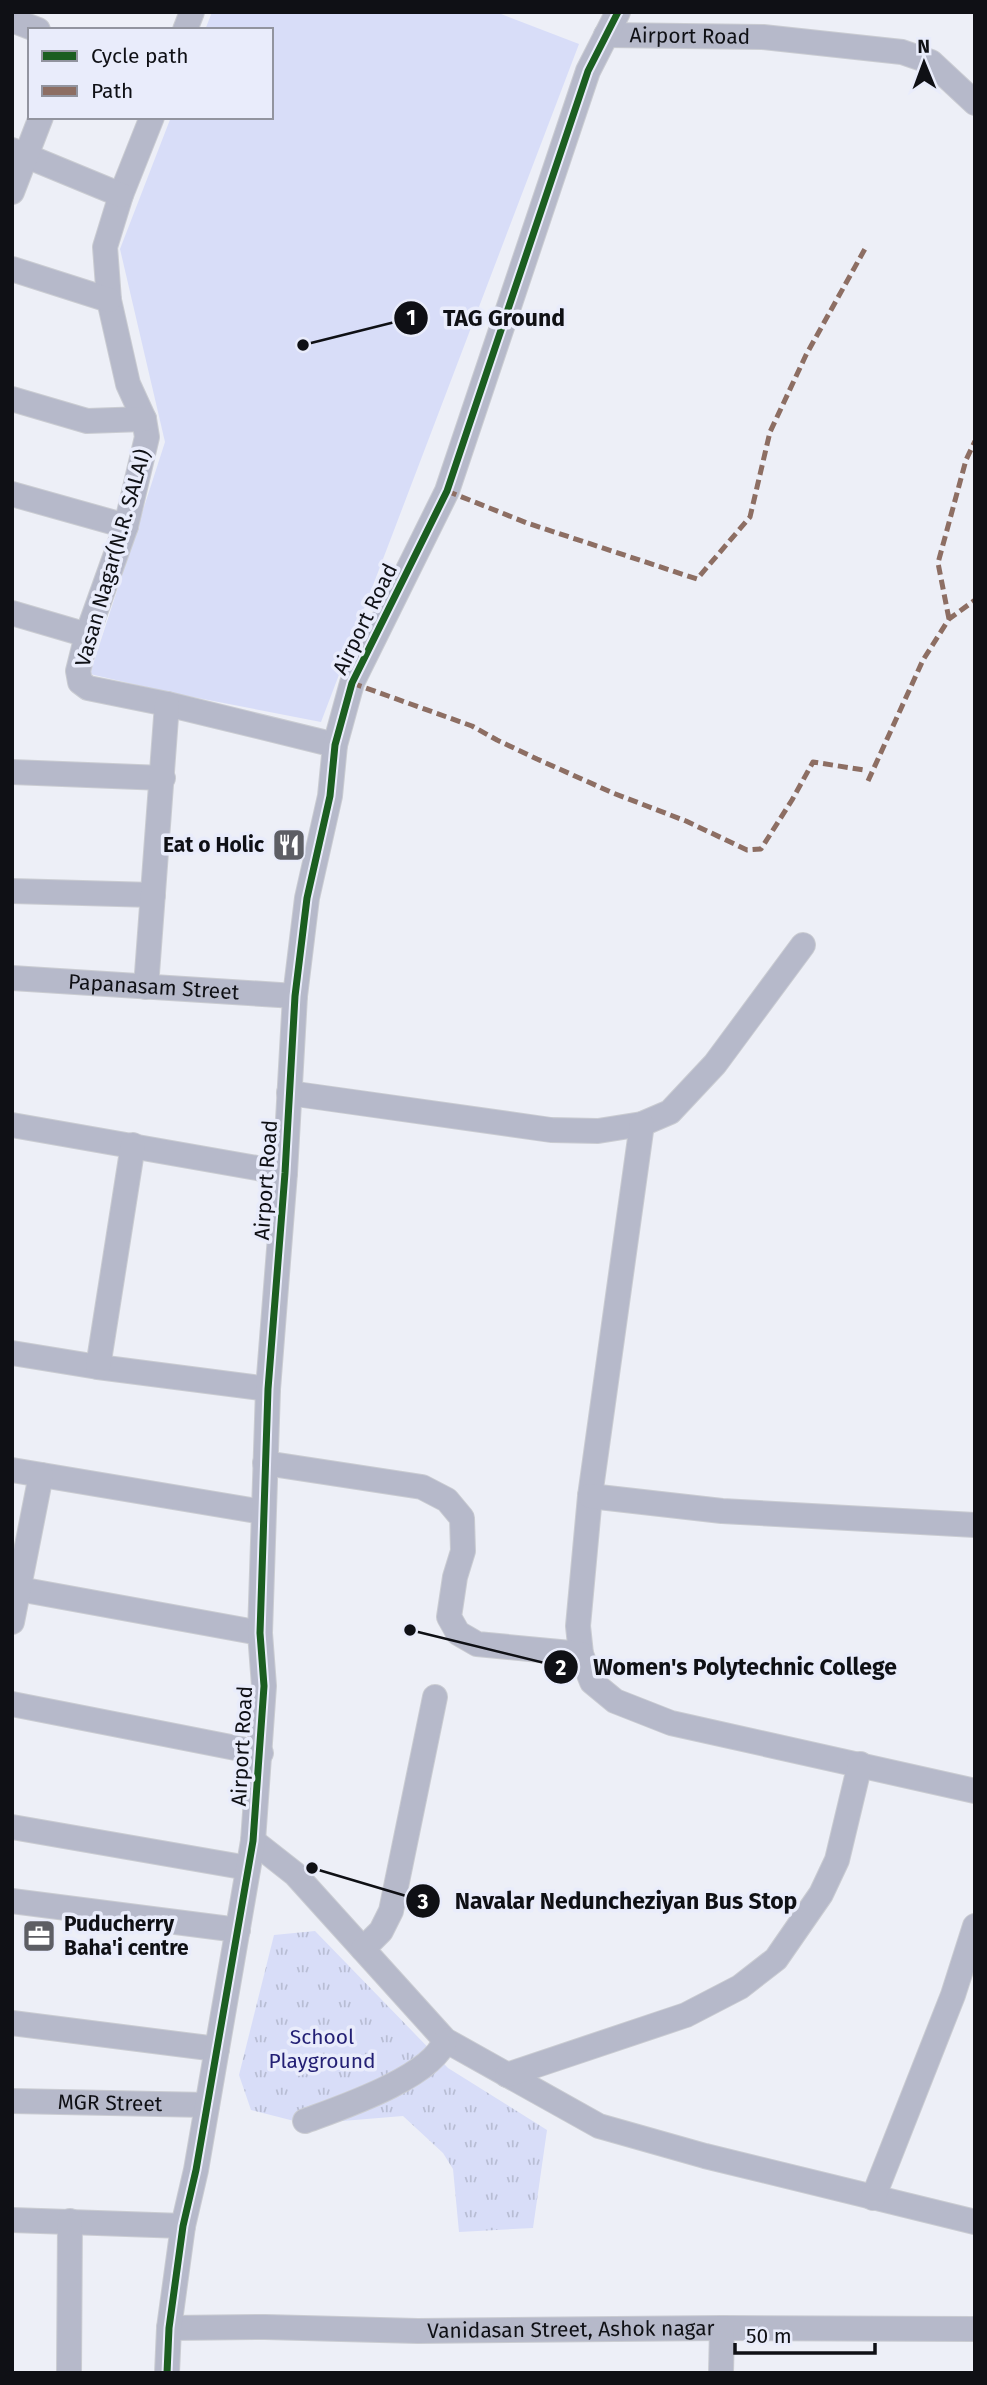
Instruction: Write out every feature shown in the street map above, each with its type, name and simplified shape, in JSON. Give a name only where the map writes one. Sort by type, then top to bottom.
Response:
[{"type":"street","points":[[606,36],[618,12]]},
{"type":"street","points":[[12,20],[33,28]]},
{"type":"street","name":"Airport Road","points":[[167,2373],[169,2328],[183,2226],[253,1841],[264,1686],[260,1633],[268,1389],[285,1173],[295,996],[307,898],[330,796],[335,745],[352,683],[447,491],[588,71],[606,36],[763,37],[902,52],[931,62],[975,103]]},
{"type":"street","points":[[12,192],[19,153],[40,119]]},
{"type":"street","name":"Vasan Nagar(N.R. SALAI)","points":[[151,119],[121,195],[105,247],[109,300],[128,384],[144,419],[148,437],[126,526],[87,635],[78,671],[80,682],[88,688],[167,704],[335,745]]},
{"type":"street","points":[[19,153],[121,195]]},
{"type":"street","points":[[12,269],[109,300]]},
{"type":"street","points":[[12,399],[86,421],[144,419]]},
{"type":"street","points":[[12,494],[126,526]]},
{"type":"street","points":[[12,613],[87,635]]},
{"type":"street","points":[[146,987],[167,704]]},
{"type":"street","points":[[12,772],[163,778]]},
{"type":"street","points":[[12,891],[153,895]]},
{"type":"street","points":[[289,1093],[551,1130],[598,1131],[642,1124],[670,1112],[715,1064],[803,945]]},
{"type":"street","name":"Papanasam Street","points":[[12,978],[295,996]]},
{"type":"street","points":[[642,1124],[590,1496],[578,1626],[581,1654],[592,1682],[614,1701],[671,1723],[975,1791]]},
{"type":"street","points":[[12,1125],[134,1144],[285,1173]]},
{"type":"street","points":[[98,1367],[134,1144]]},
{"type":"street","points":[[12,1353],[268,1389]]},
{"type":"street","points":[[265,1463],[422,1487],[447,1500],[462,1518],[463,1551],[449,1617],[458,1633],[477,1644],[581,1654]]},
{"type":"street","points":[[12,1469],[263,1512]]},
{"type":"street","points":[[12,1622],[41,1475]]},
{"type":"street","points":[[590,1496],[722,1511],[975,1525]]},
{"type":"street","points":[[19,1589],[260,1633]]},
{"type":"street","points":[[363,1949],[381,1931],[391,1911],[435,1697]]},
{"type":"street","points":[[12,1704],[261,1753]]},
{"type":"street","points":[[507,2075],[686,2015],[740,1987],[776,1959],[821,1894],[837,1860],[860,1764]]},
{"type":"street","points":[[12,1827],[248,1868]]},
{"type":"street","points":[[253,1841],[295,1874],[445,2040],[599,2126],[705,2156],[975,2222]]},
{"type":"street","points":[[12,1901],[238,1930]]},
{"type":"street","points":[[873,2198],[953,1995],[975,1926]]},
{"type":"street","points":[[12,2023],[217,2049]]},
{"type":"street","points":[[305,2121],[363,2099],[405,2078],[437,2054],[445,2040]]},
{"type":"street","name":"MGR Street","points":[[12,2101],[207,2105]]},
{"type":"street","points":[[12,2220],[183,2226]]},
{"type":"street","points":[[68,2373],[70,2221]]},
{"type":"street","name":"Vanidasan Street, Ashok nagar","points":[[169,2328],[432,2331],[975,2329]]},
{"type":"street","points":[[722,2328],[722,2373]]},
{"type":"green space","points":[[212,12],[496,12],[579,44],[321,722],[90,674],[165,442],[120,249],[170,119],[273,119],[273,28],[206,28]]},
{"type":"green space","name":"School Playground","points":[[315,1931],[448,2068],[547,2130],[533,2228],[459,2232],[453,2169],[443,2153],[403,2116],[306,2124],[251,2110],[239,2075],[274,1935]]},
{"type":"marked path","points":[[447,491],[527,523],[697,579],[750,517],[770,432],[806,355],[866,247]]},
{"type":"marked path","points":[[949,619],[938,563],[966,460],[975,441]]},
{"type":"marked path","points":[[868,781],[923,660],[949,619],[975,600]]},
{"type":"marked path","points":[[352,683],[472,726],[537,759],[613,793],[686,821],[747,850],[761,849],[813,762],[864,770]]},
{"type":"cycle path","points":[[167,2373],[169,2328],[183,2226],[196,2170],[253,1841],[264,1686],[260,1633],[268,1389],[285,1173],[295,996],[307,898],[330,796],[335,745],[352,683],[447,491],[588,71],[618,12]]},
{"type":"place","name":"TAG Ground","points":[[303,345]]},
{"type":"place","name":"Eat o Holic","points":[[289,845]]},
{"type":"place","name":"Women's Polytechnic College","points":[[410,1630]]},
{"type":"place","name":"Navalar Neduncheziyan Bus Stop","points":[[312,1868]]},
{"type":"place","name":"Puducherry Baha'i centre","points":[[39,1936]]}]
